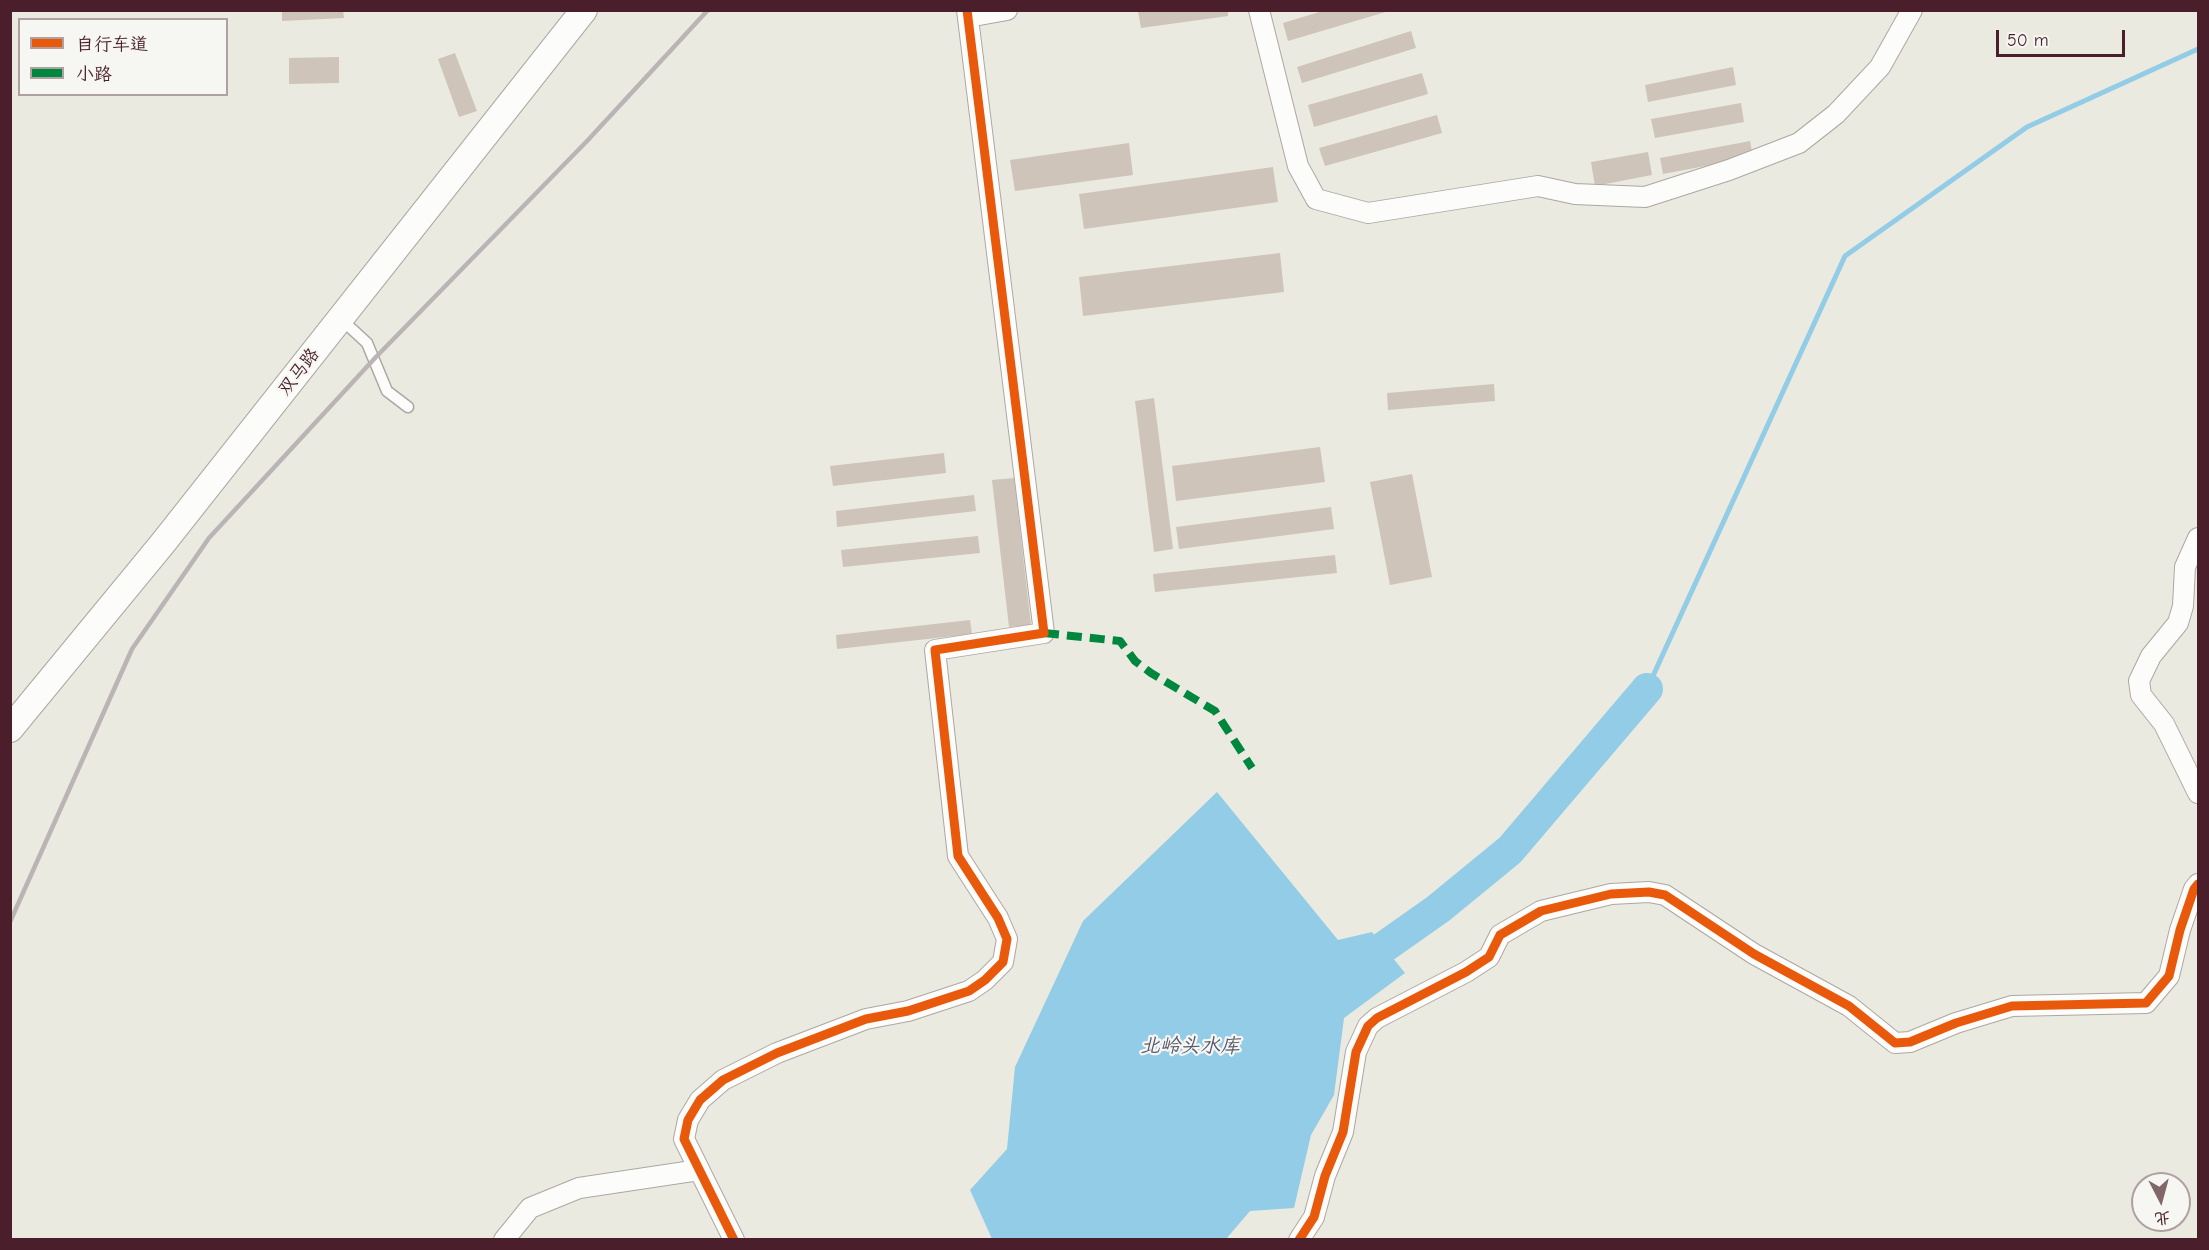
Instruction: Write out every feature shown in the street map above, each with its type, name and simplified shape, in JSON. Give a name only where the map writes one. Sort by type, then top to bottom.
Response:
[{"type":"street","name":"双马路","points":[[10,729],[163,543],[584,10]]},
{"type":"street","points":[[734,1239],[684,1139],[688,1120],[700,1100],[723,1080],[777,1053],[866,1019],[908,1011],[969,991],[985,980],[1003,962],[1007,939],[998,918],[958,856],[935,650],[1044,633],[967,14],[1007,10]]},
{"type":"street","points":[[1259,10],[1298,166],[1316,199],[1368,213],[1538,186],[1575,194],[1645,197],[1729,170],[1799,143],[1836,114],[1880,67],[1912,10]]},
{"type":"street","points":[[2199,538],[2185,567],[2183,606],[2178,623],[2151,656],[2139,681],[2141,695],[2164,724],[2199,793]]},
{"type":"street","points":[[1299,1239],[1314,1217],[1325,1176],[1343,1132],[1356,1052],[1368,1026],[1377,1018],[1466,972],[1489,957],[1500,935],[1540,911],[1611,894],[1649,892],[1665,895],[1754,954],[1849,1006],[1895,1043],[1910,1042],[1956,1023],[2012,1006],[2146,1003],[2169,976],[2180,930],[2194,890],[2199,884]]},
{"type":"street","points":[[504,1239],[530,1208],[579,1188],[699,1170]]},
{"type":"lane","points":[[341,319],[367,343],[387,390],[408,407]]},
{"type":"water","name":"北岭头水库","points":[[1217,792],[1338,940],[1372,932],[1405,973],[1344,1018],[1334,1095],[1311,1135],[1294,1208],[1250,1211],[1226,1239],[992,1239],[970,1190],[1007,1149],[1015,1067],[1083,921]]},
{"type":"building","points":[[282,10],[343,10],[344,18],[282,21]]},
{"type":"building","points":[[1228,10],[1228,16],[1141,28],[1138,11]]},
{"type":"building","points":[[1326,10],[1389,11],[1288,41],[1283,23]]},
{"type":"building","points":[[1411,31],[1416,48],[1302,83],[1297,67]]},
{"type":"building","points":[[455,53],[477,111],[459,117],[438,59]]},
{"type":"building","points":[[339,57],[339,83],[289,84],[289,58]]},
{"type":"building","points":[[1733,67],[1736,85],[1648,102],[1645,85]]},
{"type":"building","points":[[1422,73],[1428,94],[1314,127],[1308,105]]},
{"type":"building","points":[[1741,103],[1744,122],[1655,138],[1651,119]]},
{"type":"building","points":[[1437,115],[1442,133],[1325,166],[1319,148]]},
{"type":"building","points":[[1750,141],[1753,157],[1663,174],[1660,158]]},
{"type":"building","points":[[1129,143],[1133,175],[1015,191],[1010,160]]},
{"type":"building","points":[[1648,152],[1652,175],[1595,186],[1591,162]]},
{"type":"building","points":[[1273,167],[1278,202],[1084,229],[1079,194]]},
{"type":"building","points":[[1280,253],[1284,292],[1083,316],[1079,277]]},
{"type":"building","points":[[1494,384],[1495,401],[1388,410],[1387,393]]},
{"type":"building","points":[[1154,398],[1173,549],[1154,552],[1135,401]]},
{"type":"building","points":[[1320,447],[1325,482],[1176,501],[1172,466]]},
{"type":"building","points":[[944,453],[946,473],[833,486],[830,466]]},
{"type":"building","points":[[1412,474],[1432,577],[1390,585],[1370,482]]},
{"type":"building","points":[[1014,478],[1031,625],[1009,627],[992,480]]},
{"type":"building","points":[[974,495],[976,511],[837,527],[836,511]]},
{"type":"building","points":[[1331,507],[1334,529],[1179,549],[1176,527]]},
{"type":"building","points":[[978,536],[980,553],[843,567],[841,550]]},
{"type":"building","points":[[1335,555],[1337,573],[1155,592],[1153,574]]},
{"type":"building","points":[[970,620],[972,634],[837,649],[836,635]]},
{"type":"waterway","points":[[1647,689],[1845,256],[2027,127],[2198,49]]},
{"type":"waterway","points":[[1384,947],[1438,909],[1510,850],[1647,689]]},
{"type":"railway","points":[[10,922],[132,649],[209,538],[375,358],[588,140],[708,10]]},
{"type":"marked path","points":[[1044,633],[1120,641],[1135,661],[1151,673],[1215,711],[1252,768]]},
{"type":"cycle path","points":[[734,1240],[684,1139],[688,1120],[700,1100],[723,1080],[777,1053],[866,1019],[908,1011],[969,991],[985,980],[1003,962],[1007,939],[998,918],[958,856],[935,650],[1044,633],[967,10]]},
{"type":"cycle path","points":[[1299,1240],[1314,1217],[1325,1176],[1343,1132],[1356,1052],[1368,1026],[1377,1018],[1466,972],[1489,957],[1500,935],[1541,911],[1611,894],[1649,892],[1665,895],[1754,954],[1849,1006],[1895,1043],[1910,1042],[1956,1023],[2012,1006],[2146,1003],[2169,976],[2180,930],[2194,889],[2198,884]]}]
